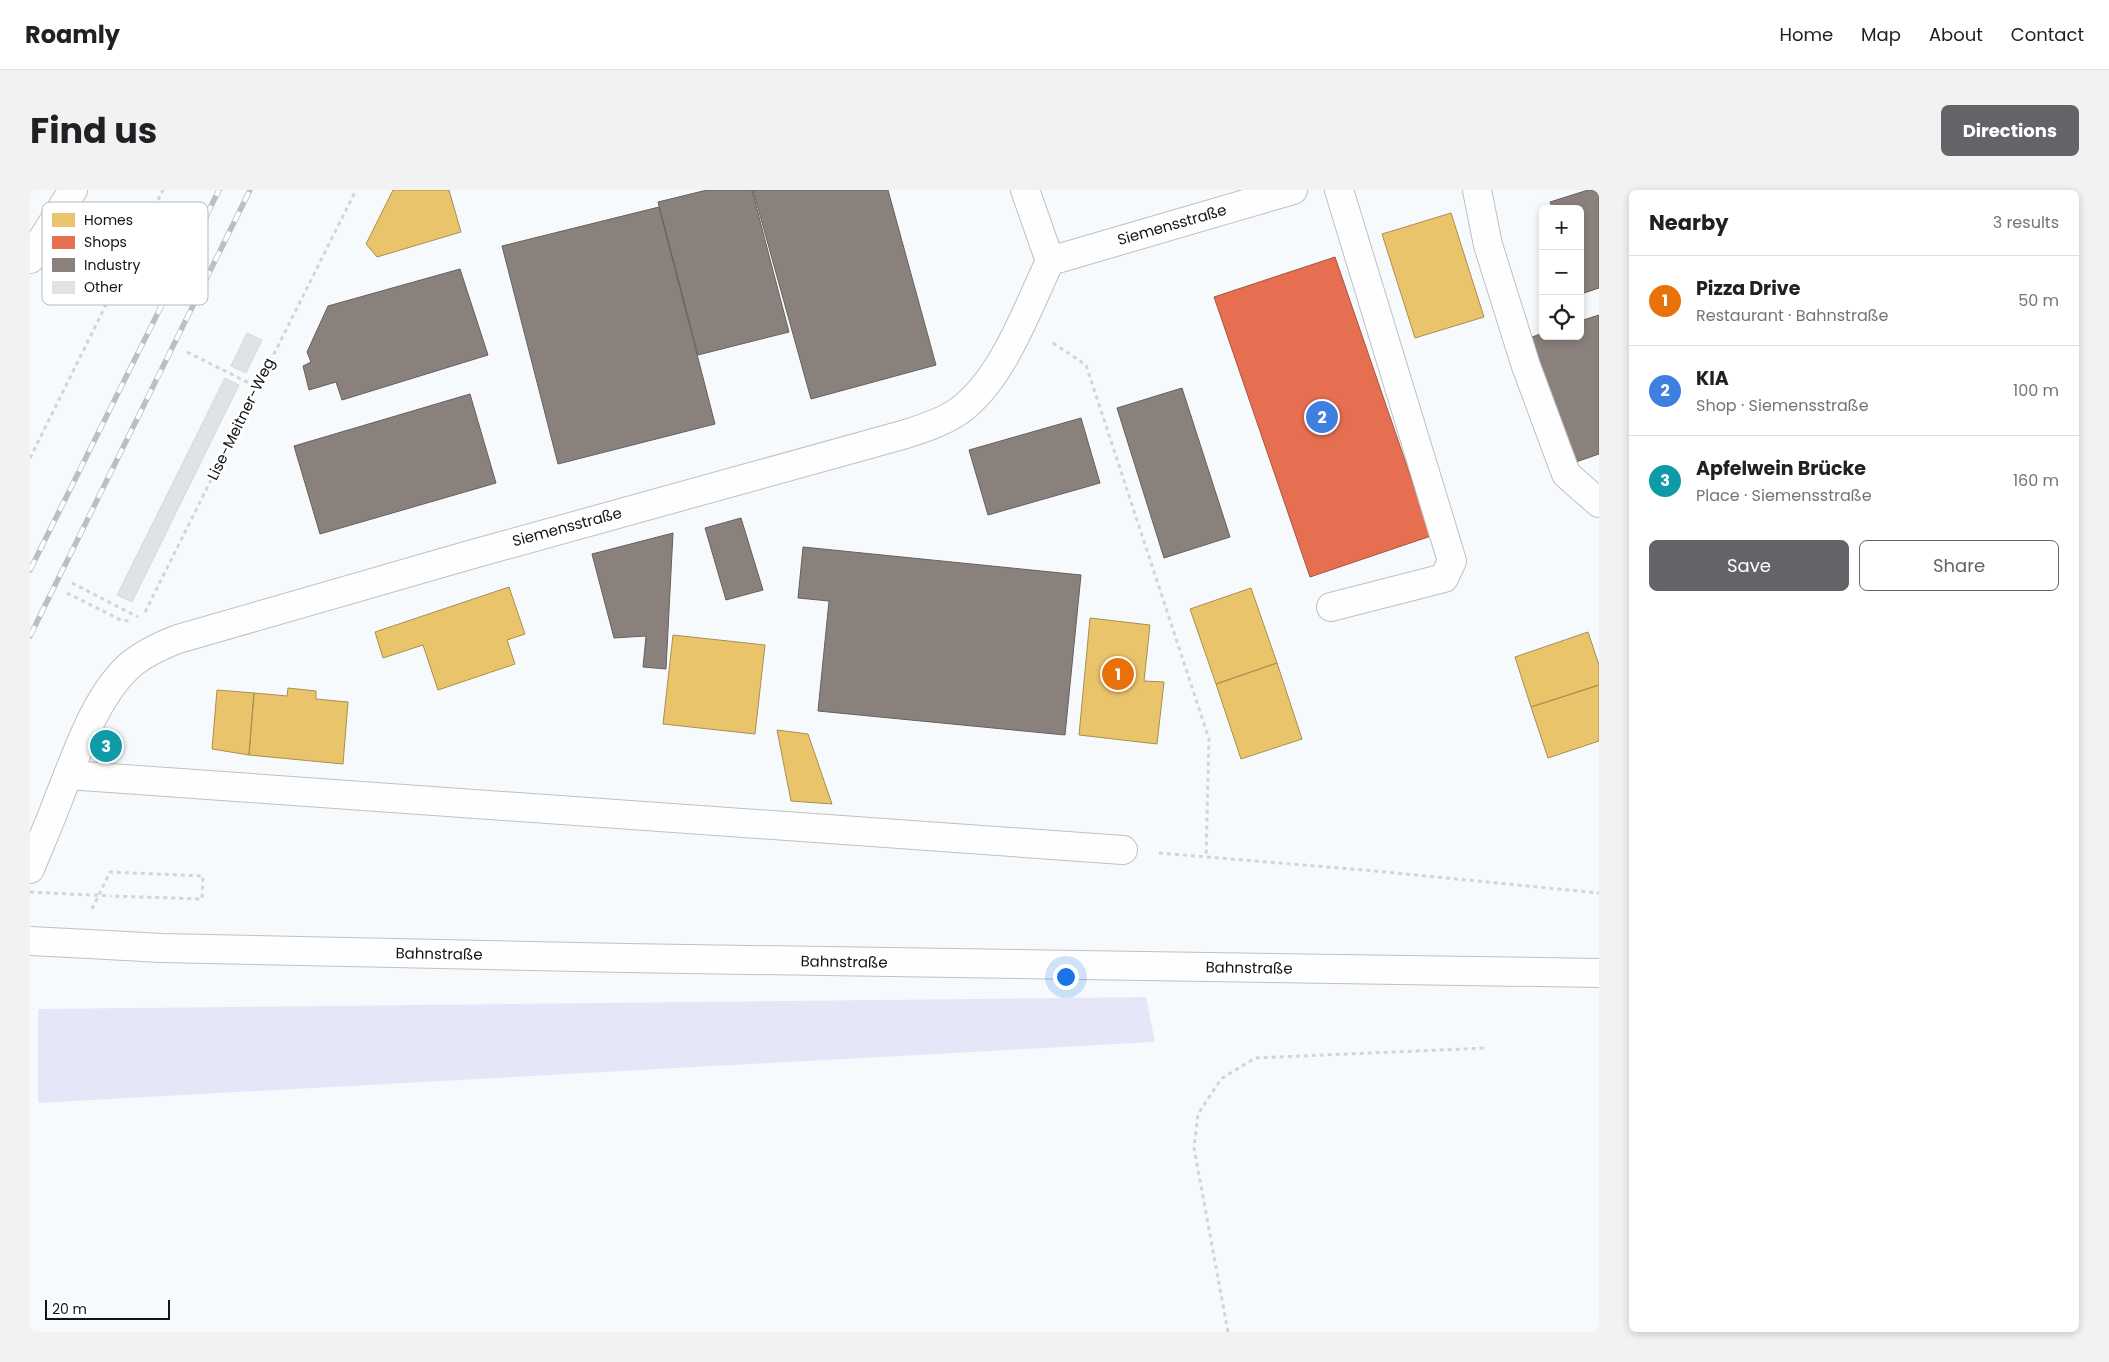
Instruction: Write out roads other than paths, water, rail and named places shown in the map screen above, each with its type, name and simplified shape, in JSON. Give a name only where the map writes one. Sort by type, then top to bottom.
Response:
[{"type":"street","points":[[66,202],[73,190]]},
{"type":"street","points":[[1025,190],[1050,261]]},
{"type":"street","name":"Siemensstraße","points":[[30,869],[90,725],[120,676],[138,658],[165,644],[466,556],[906,434],[939,422],[958,411],[977,395],[1001,361],[1050,261],[1293,190]]},
{"type":"street","points":[[1331,607],[1444,578],[1452,561],[1339,190]]},
{"type":"street","points":[[1477,190],[1488,245],[1526,366],[1566,474],[1599,503]]},
{"type":"street","points":[[30,259],[42,240]]},
{"type":"street","points":[[68,775],[1123,850]]},
{"type":"street","name":"Bahnstraße","points":[[30,941],[162,948],[625,958],[1599,973]]},
{"type":"railway","points":[[208,212],[219,190]]},
{"type":"railway","points":[[208,275],[250,190]]},
{"type":"railway","points":[[30,570],[162,305]]},
{"type":"railway","points":[[30,636],[193,305]]},
{"type":"place","name":"KIA","points":[[1322,417]]},
{"type":"place","name":"Pizza Drive","points":[[1118,674]]},
{"type":"place","name":"Apfelwein Brücke","points":[[106,746]]}]
